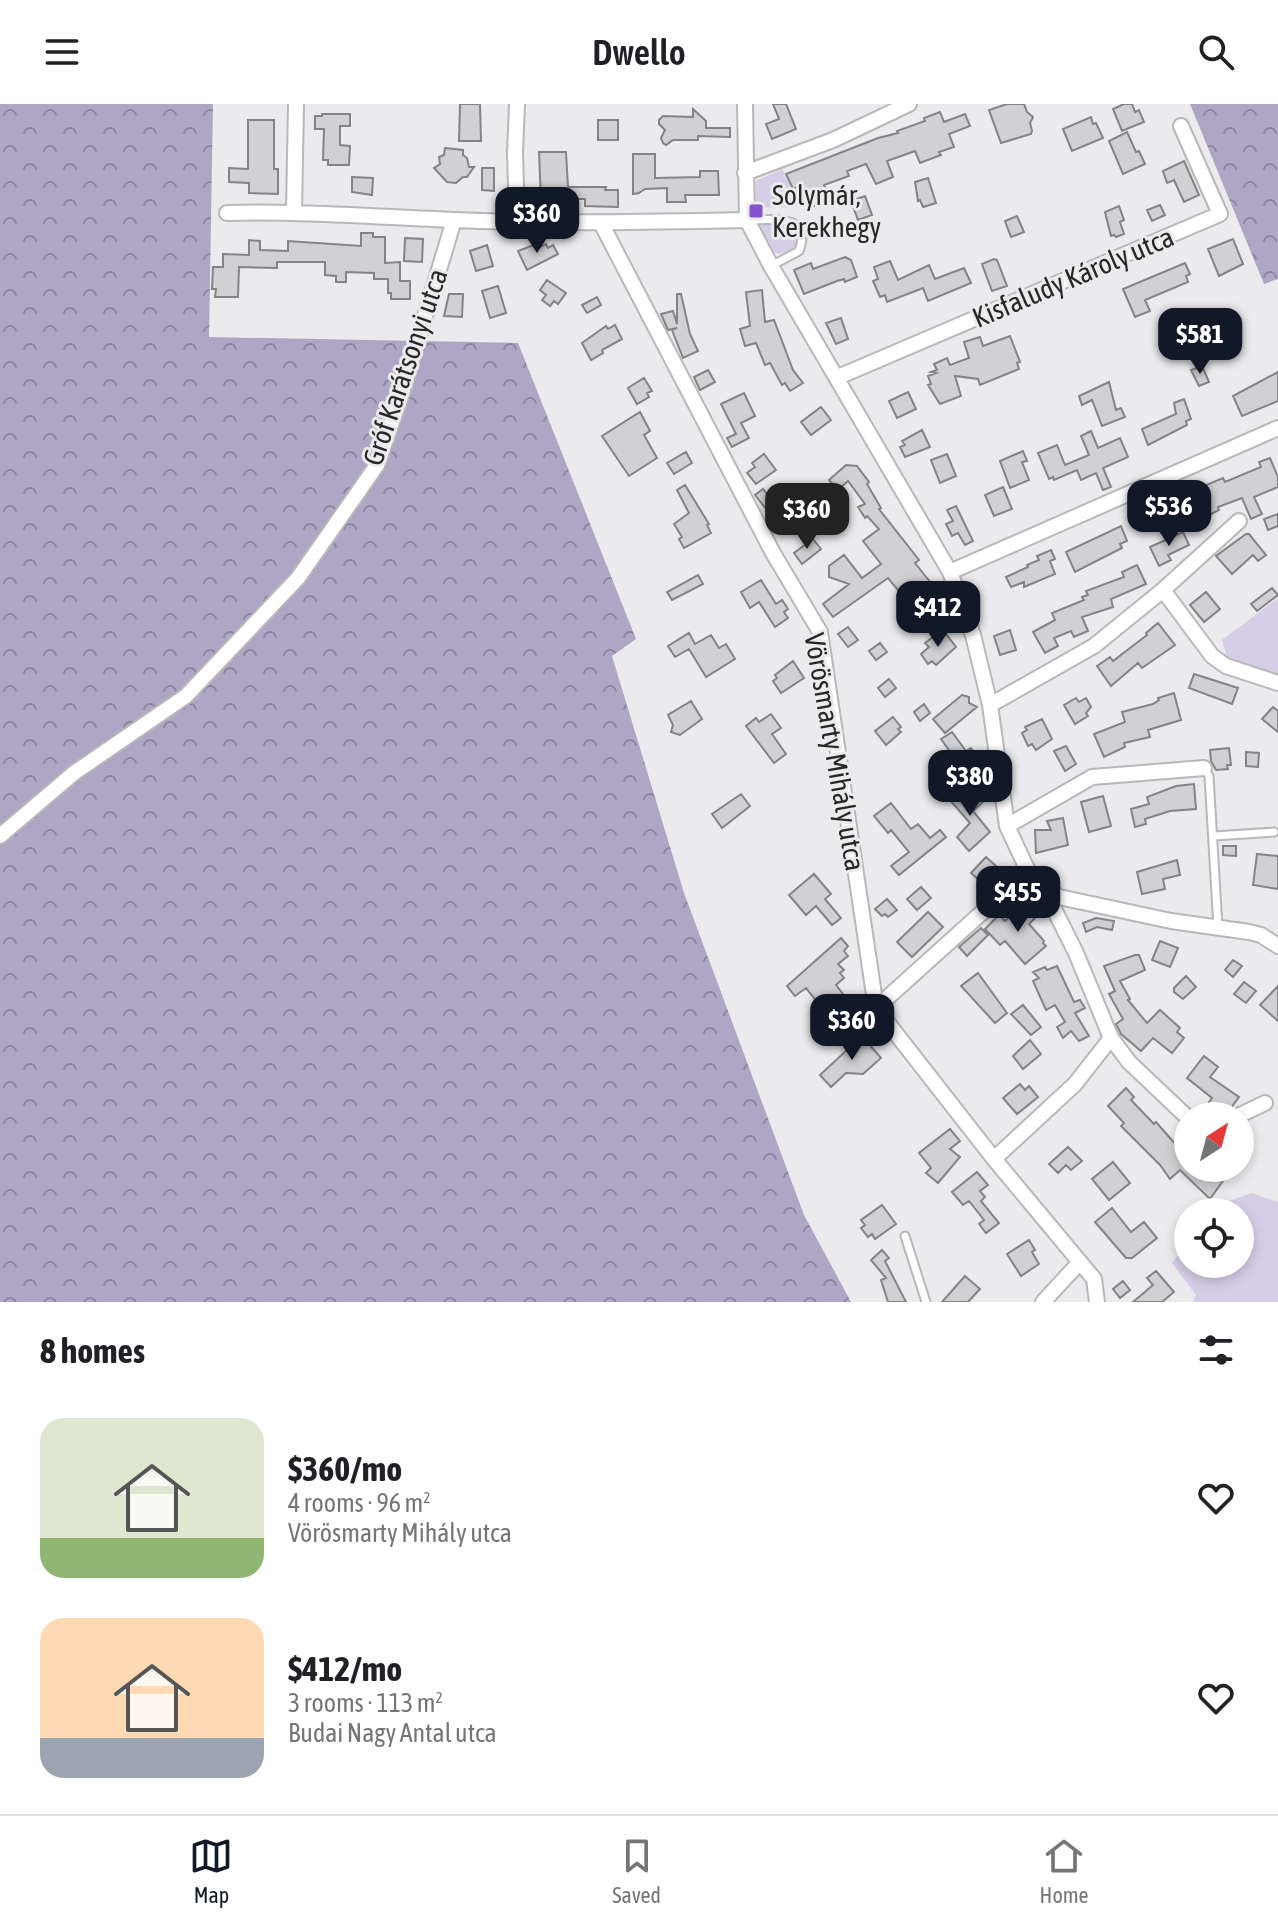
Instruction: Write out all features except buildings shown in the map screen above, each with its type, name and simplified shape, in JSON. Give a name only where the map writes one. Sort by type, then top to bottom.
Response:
[{"type":"street","points":[[294,211],[296,104]]},
{"type":"street","points":[[517,104],[517,221]]},
{"type":"street","points":[[745,104],[747,220],[950,572],[973,635],[990,705],[1007,826],[1076,953],[1111,1038],[1129,1062],[1174,1105]]},
{"type":"street","points":[[745,173],[833,140],[909,104]]},
{"type":"street","name":"Kisfaludy Károly utca","points":[[838,377],[1220,214],[1181,126]]},
{"type":"street","points":[[227,213],[294,211],[454,220],[601,223],[747,220]]},
{"type":"street","name":"Gróf Karátsonyi utca","points":[[0,836],[74,773],[186,696],[298,578],[377,465],[454,220]]},
{"type":"street","name":"Vörösmarty Mihály utca","points":[[601,223],[773,553],[820,632],[876,1008],[994,1159],[1094,1279],[1097,1302]]},
{"type":"street","points":[[950,572],[1278,428]]},
{"type":"street","points":[[990,705],[1094,646],[1163,590],[1239,521]]},
{"type":"street","points":[[1163,590],[1212,656],[1226,666],[1278,683]]},
{"type":"street","points":[[1007,826],[1092,777],[1204,768]]},
{"type":"street","points":[[876,1008],[1032,876]]},
{"type":"street","points":[[1032,876],[1059,897],[1218,929],[1249,932],[1261,935],[1278,946]]},
{"type":"street","points":[[994,1159],[1075,1084],[1111,1038]]},
{"type":"street","points":[[1254,1108],[1265,1103]]},
{"type":"street","points":[[1043,1302],[1080,1262]]},
{"type":"lane","points":[[747,220],[785,219],[794,223],[801,234],[803,241],[799,251],[771,266]]},
{"type":"lane","points":[[1204,768],[1209,776],[1218,929]]},
{"type":"lane","points":[[1214,836],[1274,832]]},
{"type":"lane","points":[[905,1236],[926,1302]]},
{"type":"green space","points":[[0,104],[213,104],[209,337],[518,343],[636,639],[612,656],[684,893],[804,1215],[851,1302],[0,1302]]},
{"type":"green space","points":[[1190,104],[1278,104],[1278,279],[1264,284]]},
{"type":"green space","points":[[782,169],[798,203],[796,207],[756,208],[756,181]]},
{"type":"green space","points":[[783,223],[793,227],[798,241],[791,252],[778,254],[768,248],[757,224]]},
{"type":"green space","points":[[1278,598],[1278,689],[1232,674],[1222,640]]},
{"type":"green space","points":[[1252,1193],[1278,1202],[1278,1302],[1193,1302],[1196,1295],[1183,1278],[1254,1278],[1254,1198],[1237,1198]]},
{"type":"place","name":"Solymár, Kerekhegy","points":[[756,211]]}]
